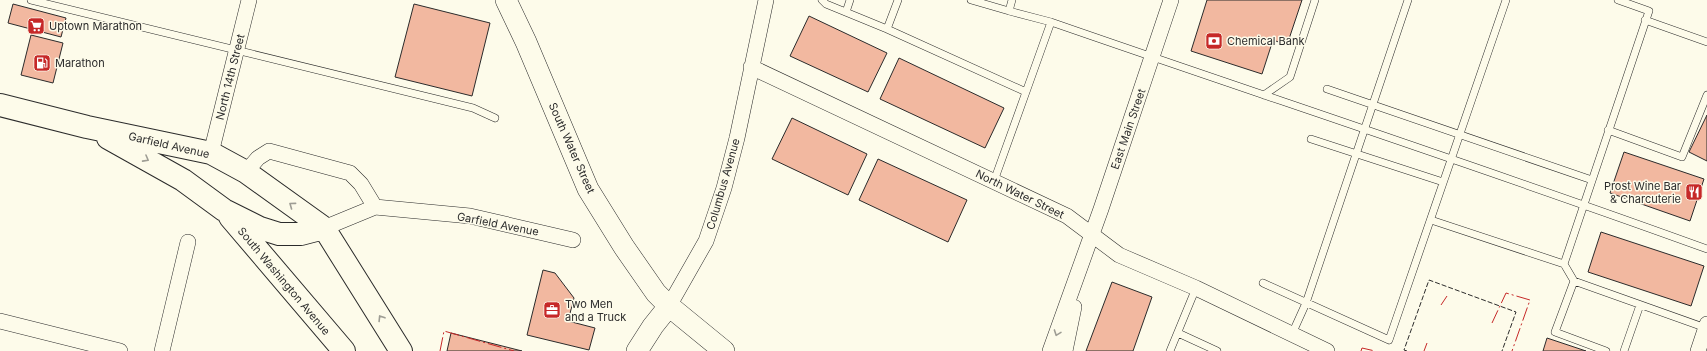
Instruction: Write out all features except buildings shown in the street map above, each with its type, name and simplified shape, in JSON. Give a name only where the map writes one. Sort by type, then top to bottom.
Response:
[{"type":"main road","name":"Garfield Avenue","points":[[0,105],[87,127],[211,153],[246,172],[324,228]]},
{"type":"main road","name":"Garfield Avenue","points":[[87,127],[183,180],[224,210]]},
{"type":"main road","points":[[224,210],[260,228],[279,234],[301,234],[324,228],[401,351]]},
{"type":"main road","name":"South Washington Avenue","points":[[224,210],[344,351]]},
{"type":"street","name":"North 14th Street","points":[[211,153],[249,0]]},
{"type":"street","name":"South Water Street","points":[[506,0],[526,42],[588,189],[624,247],[656,293],[668,306],[724,351]]},
{"type":"street","name":"Columbus Avenue","points":[[637,351],[668,306],[706,241],[724,188],[737,138],[766,0]]},
{"type":"street","name":"East Main Street","points":[[1050,351],[1092,234],[1171,0]]},
{"type":"street","name":"North Water Street","points":[[751,67],[1067,216],[1118,255],[1196,288],[1327,351]]},
{"type":"street","points":[[246,172],[258,158],[269,151],[327,166],[350,173],[361,184],[375,207]]},
{"type":"street","name":"Garfield Avenue","points":[[324,228],[375,207],[470,216],[573,240]]},
{"type":"street","points":[[162,351],[188,242]]},
{"type":"street","name":"East Main Street","points":[[1065,351],[1084,257]]},
{"type":"street","points":[[0,321],[120,351]]},
{"type":"street","points":[[1698,351],[1706,326]]},
{"type":"lane","points":[[31,0],[473,108],[494,118]]},
{"type":"lane","points":[[822,0],[826,4],[887,29],[1026,92]]},
{"type":"lane","points":[[846,12],[850,0]]},
{"type":"lane","points":[[887,29],[898,0]]},
{"type":"lane","points":[[971,0],[1051,22],[1584,204],[1707,249]]},
{"type":"lane","points":[[1009,11],[1012,0]]},
{"type":"lane","points":[[1264,95],[1290,76],[1315,0]]},
{"type":"lane","points":[[1292,334],[1306,303],[1408,0]]},
{"type":"lane","points":[[1263,284],[1389,340],[1506,0]]},
{"type":"lane","points":[[1564,264],[1649,11],[1618,0]]},
{"type":"lane","points":[[1646,20],[1707,42]]},
{"type":"lane","points":[[994,181],[1051,22]]},
{"type":"lane","points":[[1327,89],[1592,180]]},
{"type":"lane","points":[[1608,130],[1682,157],[1707,95]]},
{"type":"lane","points":[[1311,139],[1443,182]]},
{"type":"lane","points":[[1431,220],[1564,264],[1574,281],[1640,305],[1706,326]]},
{"type":"lane","points":[[1574,281],[1555,332],[1606,351]]},
{"type":"lane","points":[[1170,351],[1196,288]]},
{"type":"lane","points":[[1624,351],[1640,305]]},
{"type":"lane","points":[[1178,333],[1217,351]]},
{"type":"fence","points":[[1407,351],[1404,350],[1429,280],[1516,312],[1502,351]]},
{"type":"power","points":[[1492,323],[1506,293],[1530,300],[1512,351]]},
{"type":"power","points":[[1441,305],[1447,296]]},
{"type":"power","points":[[440,351],[444,331],[514,351]]},
{"type":"power","points":[[1424,351],[1427,343]]},
{"type":"power","points":[[1361,351],[1362,348],[1375,351]]},
{"type":"place","name":"Uptown Marathon","points":[[36,26]]},
{"type":"place","name":"Chemical Bank","points":[[1214,41]]},
{"type":"place","name":"Marathon","points":[[42,63]]},
{"type":"place","name":"Prost Wine Bar & Charcuterie","points":[[1694,192]]},
{"type":"place","name":"Two Men and a Truck","points":[[552,310]]}]
